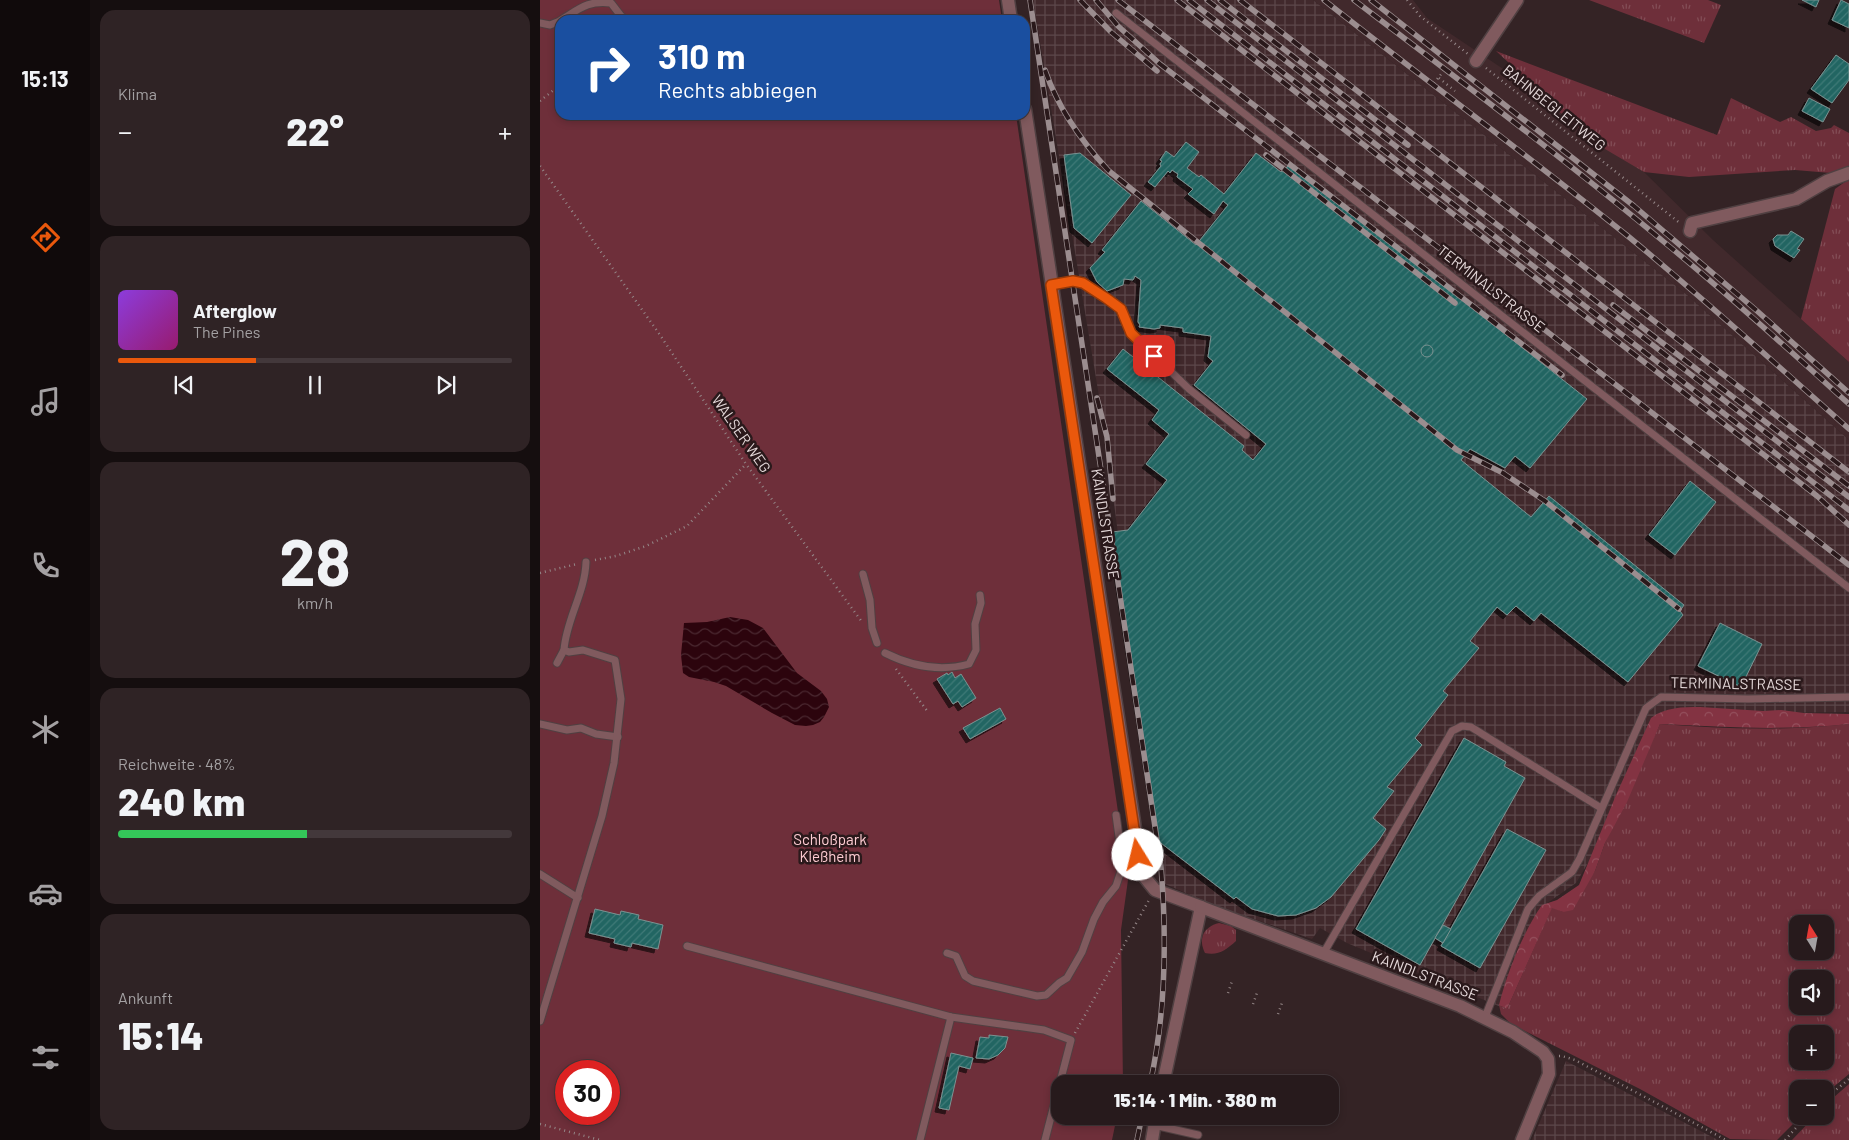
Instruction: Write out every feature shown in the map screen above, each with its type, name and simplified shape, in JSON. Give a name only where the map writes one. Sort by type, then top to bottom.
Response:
[{"type":"street","points":[[1008,0],[1010,15]]},
{"type":"street","points":[[1476,61],[1517,0]]},
{"type":"street","name":"KAINDLSTRASSE","points":[[1027,120],[1142,874],[1155,890],[1431,994],[1485,1017],[1536,1046],[1548,1059]]},
{"type":"street","points":[[1690,231],[1692,224],[1796,199],[1827,181],[1849,173]]},
{"type":"street","points":[[1165,1075],[1202,908]]},
{"type":"street","points":[[1522,1140],[1549,1074],[1548,1059]]},
{"type":"street","points":[[1152,1140],[1154,1125]]},
{"type":"lane","points":[[568,15],[594,2],[611,3],[620,15]]},
{"type":"lane","name":"TERMINALSTRASSE","points":[[1116,13],[1849,588]]},
{"type":"lane","points":[[540,23],[550,25],[555,22]]},
{"type":"lane","points":[[1051,285],[1073,281],[1083,283],[1121,309],[1131,333],[1189,390],[1246,435]]},
{"type":"lane","points":[[557,663],[564,650],[565,638],[578,595],[585,580],[586,562]]},
{"type":"lane","points":[[863,574],[870,600],[872,628],[877,643]]},
{"type":"lane","points":[[885,654],[907,664],[923,667],[955,668],[968,664],[976,650],[974,624],[981,603],[980,595]]},
{"type":"lane","points":[[540,1021],[602,816],[618,737],[621,699],[615,660],[583,650],[570,652],[564,650]]},
{"type":"lane","name":"TERMINALSTRASSE","points":[[1485,1017],[1528,908],[1538,896],[1572,872],[1580,858],[1646,708],[1661,697],[1748,699],[1849,697]]},
{"type":"lane","points":[[540,724],[567,730],[580,728],[596,734],[618,737]]},
{"type":"lane","points":[[1323,954],[1452,731],[1457,728],[1462,726],[1471,727],[1601,808]]},
{"type":"lane","points":[[947,953],[956,956],[965,976],[972,980],[1037,996],[1046,995],[1067,978],[1082,952],[1102,902],[1116,886],[1121,871],[1121,851],[1116,815]]},
{"type":"lane","points":[[540,874],[578,898]]},
{"type":"lane","points":[[687,946],[951,1016],[1044,1030],[1071,1040],[1045,1140]]},
{"type":"lane","points":[[920,1140],[951,1016]]},
{"type":"lane","points":[[1169,1125],[1198,1135]]},
{"type":"path","name":"BAHNBEGLEITWEG","points":[[1408,0],[1420,16],[1690,231]]},
{"type":"path","points":[[1434,83],[1442,73]]},
{"type":"path","points":[[1439,78],[1455,91]]},
{"type":"path","points":[[540,101],[555,89]]},
{"type":"path","name":"WALSER WEG","points":[[540,166],[660,335],[746,464],[877,643]]},
{"type":"path","points":[[540,573],[616,556],[646,546],[687,526],[746,464]]},
{"type":"path","points":[[885,654],[928,712]]},
{"type":"path","points":[[1071,1040],[1155,890]]},
{"type":"path","points":[[1228,993],[1232,981]]},
{"type":"path","points":[[1252,1004],[1258,990]]},
{"type":"path","points":[[1278,1014],[1283,1000]]},
{"type":"path","points":[[1548,1059],[1562,1056],[1575,1060],[1726,1140]]},
{"type":"path","points":[[1834,1091],[1849,1078]]},
{"type":"path","points":[[540,1124],[600,1140]]},
{"type":"path","points":[[1785,1140],[1799,1125]]},
{"type":"shaded area","points":[[1033,0],[1313,0],[1686,294],[1849,440],[1849,712],[1659,715],[1600,843],[1576,883],[1543,906],[1510,970],[1501,1007],[1347,943],[1320,928],[1312,939],[1211,904],[1165,884],[1102,414]]},
{"type":"shaded area","points":[[1313,0],[1413,0],[1427,18],[1533,89],[1577,127],[1644,172],[1713,240],[1849,362],[1849,440],[1686,294]]},
{"type":"shaded area","points":[[1566,1061],[1718,1140],[1532,1140]]},
{"type":"green space","name":"Schloßpark Kleßheim","points":[[540,0],[999,0],[1001,15],[555,15],[555,120],[1017,120],[1128,880],[1121,930],[1123,1075],[1051,1075],[1051,1125],[1115,1125],[1112,1140],[540,1140]]},
{"type":"green space","points":[[1589,0],[1708,0],[1721,5],[1704,43]]},
{"type":"green space","points":[[1496,51],[1717,135],[1731,98],[1780,122],[1791,117],[1816,131],[1831,128],[1834,125],[1849,133],[1849,170],[1843,174],[1795,170],[1689,177],[1644,172],[1605,149],[1533,89],[1511,75],[1508,62]]},
{"type":"green space","points":[[1849,179],[1849,362],[1801,319],[1835,189]]},
{"type":"green space","points":[[1700,707],[1849,714],[1849,724],[1778,728],[1660,724],[1627,802],[1605,843],[1595,871],[1573,910],[1563,912],[1552,908],[1507,1009],[1499,1005],[1516,953],[1542,905],[1557,900],[1579,885],[1616,795],[1651,718],[1668,710]]},
{"type":"green space","points":[[1660,724],[1707,727],[1802,728],[1849,724],[1849,1074],[1834,1086],[1834,1080],[1789,1080],[1789,1125],[1792,1125],[1777,1140],[1730,1139],[1640,1089],[1511,1024],[1501,1014],[1499,1005],[1507,1009],[1552,907],[1563,912],[1595,871],[1605,843]]},
{"type":"green space","points":[[1219,923],[1231,926],[1236,930],[1236,941],[1222,951],[1214,954],[1205,953],[1202,943],[1203,934],[1209,927]]},
{"type":"green space","points":[[1849,1084],[1849,1140],[1792,1140],[1806,1125],[1834,1125],[1834,1097]]},
{"type":"water","points":[[730,617],[748,620],[763,628],[797,673],[821,691],[827,699],[829,707],[820,722],[806,726],[795,725],[726,686],[689,677],[683,673],[681,655],[684,623],[707,622]]},
{"type":"building","points":[[1802,0],[1819,0],[1816,7]]},
{"type":"building","points":[[1841,0],[1849,4],[1849,28],[1832,20]]},
{"type":"building","points":[[1836,55],[1849,64],[1849,80],[1832,103],[1811,89]]},
{"type":"building","points":[[1809,98],[1830,109],[1823,122],[1802,111]]},
{"type":"building","points":[[1186,142],[1199,152],[1187,168],[1199,177],[1201,175],[1224,194],[1256,153],[1281,172],[1288,166],[1417,264],[1587,399],[1530,468],[1515,456],[1505,468],[1470,449],[1461,460],[1531,517],[1549,496],[1684,605],[1680,611],[1683,615],[1628,682],[1541,613],[1534,621],[1516,606],[1507,615],[1497,607],[1470,641],[1479,648],[1443,691],[1448,695],[1415,738],[1422,745],[1387,787],[1394,791],[1373,818],[1386,829],[1379,840],[1331,897],[1316,908],[1296,915],[1278,916],[1252,909],[1236,897],[1234,899],[1157,840],[1159,839],[1112,532],[1128,530],[1167,480],[1146,464],[1169,434],[1152,420],[1159,410],[1107,369],[1123,349],[1244,446],[1242,450],[1253,460],[1266,444],[1194,385],[1213,361],[1208,357],[1211,336],[1183,332],[1183,328],[1160,325],[1160,328],[1154,329],[1139,327],[1141,280],[1135,276],[1133,280],[1124,279],[1123,285],[1107,291],[1097,282],[1090,268],[1105,252],[1102,250],[1141,201],[1196,245],[1228,205],[1223,201],[1214,214],[1188,194],[1193,189],[1177,177],[1178,174],[1172,170],[1170,173],[1168,171],[1155,187],[1148,182],[1161,166],[1162,161],[1160,160],[1166,151],[1174,157]]},
{"type":"building","points":[[1080,153],[1131,195],[1092,243],[1074,228],[1064,155]]},
{"type":"building","points":[[1791,231],[1804,239],[1797,249],[1800,250],[1794,258],[1775,246],[1773,239],[1777,235],[1788,235]]},
{"type":"building","points":[[1425,345],[1429,345],[1433,351],[1429,357],[1425,357],[1421,353],[1421,349]]},
{"type":"building","points":[[1690,481],[1716,502],[1675,555],[1649,535]]},
{"type":"building","points":[[1720,623],[1762,644],[1741,687],[1698,666]]},
{"type":"building","points":[[952,672],[955,678],[961,674],[976,698],[962,707],[958,701],[953,704],[937,679]]},
{"type":"building","points":[[1000,708],[1006,719],[970,739],[963,728]]},
{"type":"building","points":[[1464,738],[1506,762],[1504,766],[1525,778],[1420,965],[1356,929]]},
{"type":"building","points":[[1507,829],[1546,850],[1480,968],[1441,946]]},
{"type":"building","points":[[595,909],[620,915],[621,911],[639,915],[638,919],[663,925],[658,949],[632,943],[631,947],[614,943],[615,939],[589,933]]},
{"type":"building","points":[[1443,925],[1451,929],[1443,943],[1435,938]]},
{"type":"building","points":[[989,1035],[1008,1037],[1005,1048],[998,1055],[989,1059],[976,1058],[980,1037],[989,1038]]},
{"type":"building","points":[[951,1053],[973,1058],[970,1069],[959,1066],[949,1110],[939,1108]]},
{"type":"railway","points":[[1030,0],[1161,867],[1164,976],[1159,1030],[1152,1075]]},
{"type":"railway","points":[[1080,0],[1111,32],[1157,71]]},
{"type":"railway","points":[[1096,0],[1118,26],[1160,64],[1562,375]]},
{"type":"railway","points":[[1118,0],[1849,565]]},
{"type":"railway","points":[[1177,0],[1817,496],[1849,525]]},
{"type":"railway","points":[[1189,0],[1849,510]]},
{"type":"railway","points":[[1207,0],[1849,497]]},
{"type":"railway","points":[[1220,0],[1408,145]]},
{"type":"railway","points":[[1240,0],[1849,472]]},
{"type":"railway","points":[[1324,0],[1629,237],[1849,429]]},
{"type":"railway","points":[[1354,0],[1510,119],[1626,211],[1735,302],[1849,404]]},
{"type":"railway","points":[[1371,0],[1634,206],[1756,310],[1849,393]]},
{"type":"railway","points":[[1045,70],[1050,84],[1072,124],[1109,171],[1457,450],[1503,473],[1545,501],[1679,609]]},
{"type":"railway","points":[[1266,155],[1455,303]]},
{"type":"railway","points":[[1613,305],[1849,486]]},
{"type":"railway","points":[[1097,398],[1107,437],[1113,499]]},
{"type":"railway","points":[[1137,1140],[1140,1125]]},
{"type":"route","points":[[1138,855],[1051,285],[1073,281],[1083,283],[1106,298],[1121,309],[1131,333],[1154,356]]}]
